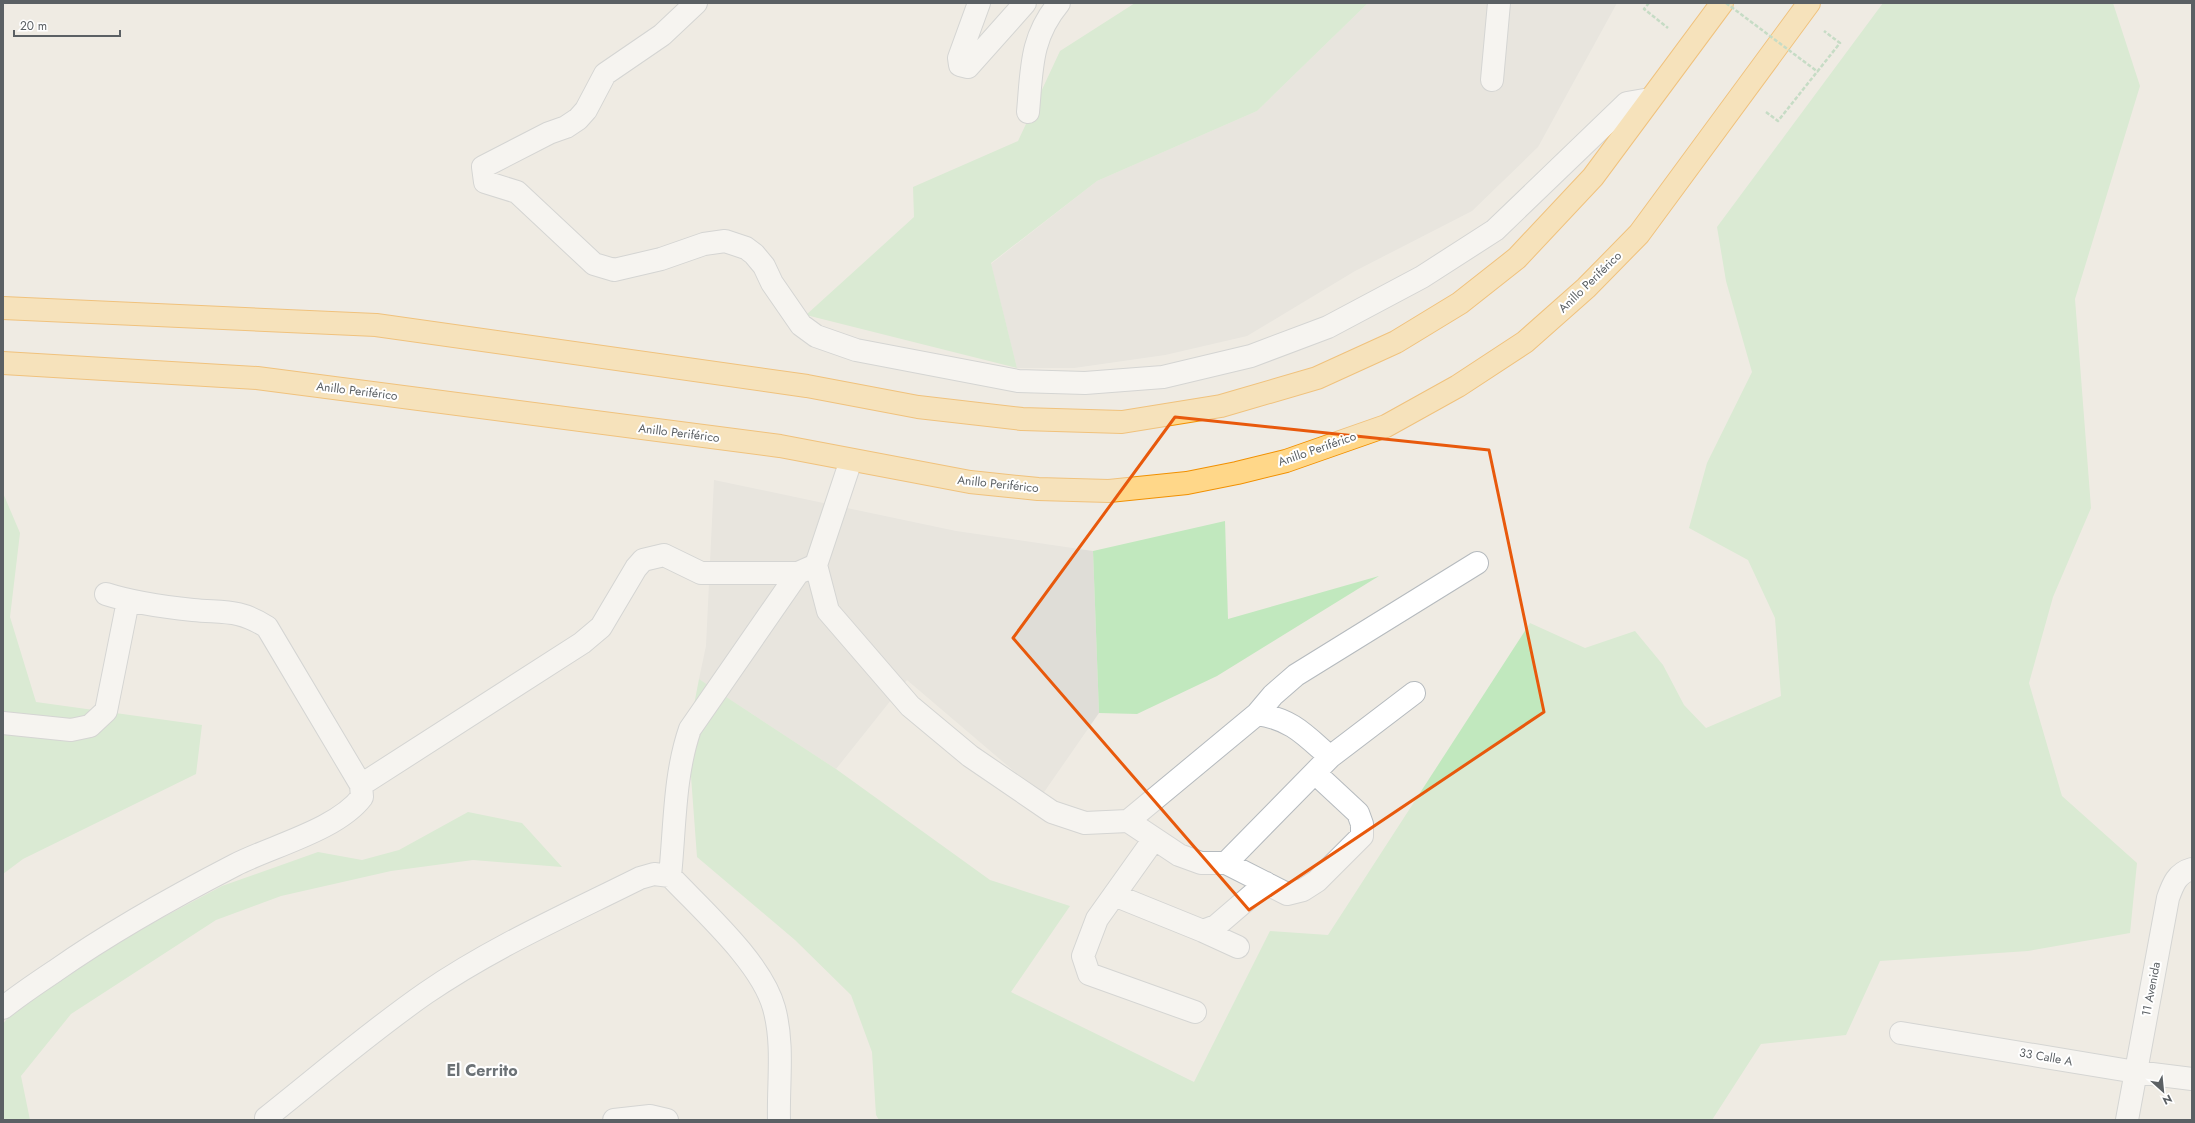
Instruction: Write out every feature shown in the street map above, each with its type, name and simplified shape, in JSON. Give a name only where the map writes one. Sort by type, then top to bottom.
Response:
[{"type":"highway","points":[[3,308],[376,325],[807,386],[926,408],[1022,419],[1122,422],[1221,406],[1317,378],[1396,342],[1460,302],[1517,258],[1593,177],[1722,3]]},
{"type":"highway","name":"Anillo Periférico","points":[[3,363],[257,378],[780,446],[970,482],[1038,489],[1109,491],[1187,483],[1286,461],[1386,426],[1423,407],[1492,365],[1525,342],[1586,288],[1639,234],[1809,3]]},
{"type":"street","points":[[696,3],[662,35],[605,74],[586,110],[578,119],[566,127],[549,133],[483,167],[485,182],[517,192],[594,264],[614,270],[661,259],[704,244],[725,241],[736,244],[750,251],[764,266],[772,283],[801,325],[816,336],[856,350],[1018,381],[1085,383],[1163,377],[1251,356],[1328,327],[1422,277],[1495,230],[1627,103],[1650,99]]},
{"type":"street","points":[[979,3],[959,58],[960,65],[968,67],[1025,3]]},
{"type":"street","points":[[1028,112],[1037,38],[1047,18],[1059,3]]},
{"type":"street","points":[[1492,80],[1499,3]]},
{"type":"street","points":[[670,876],[680,770],[684,748],[690,729],[807,569],[851,460]]},
{"type":"street","points":[[361,785],[582,643],[601,627],[636,568],[643,560],[664,555],[701,573],[807,569]]},
{"type":"street","points":[[1128,822],[1257,714],[1273,695],[1296,675],[1477,563]]},
{"type":"street","points":[[807,569],[828,611],[910,706],[964,751],[1052,812],[1085,823],[1128,822],[1179,855],[1201,863],[1226,863],[1287,894],[1303,890],[1317,881],[1362,836],[1362,824],[1358,813],[1315,773]]},
{"type":"street","points":[[3,1008],[98,941],[182,892],[242,862],[331,822],[356,806],[362,797],[361,785],[267,627],[253,618],[239,613],[194,610],[128,601],[106,594]]},
{"type":"street","points":[[3,723],[71,730],[90,726],[106,711],[128,601]]},
{"type":"street","points":[[1226,863],[1330,757],[1414,693]]},
{"type":"street","points":[[1257,714],[1277,717],[1299,730],[1330,757]]},
{"type":"street","points":[[1154,839],[1097,919],[1083,956],[1090,974],[1195,1012]]},
{"type":"street","name":"11 Avenida","points":[[2127,1120],[2168,898],[2174,882],[2184,871],[2192,869]]},
{"type":"street","points":[[266,1118],[426,993],[464,969],[505,946],[640,878],[654,874],[670,876],[738,949],[764,982],[774,1008],[780,1042],[779,1120]]},
{"type":"street","points":[[1203,931],[1216,926],[1266,883]]},
{"type":"street","points":[[1114,895],[1203,931],[1238,947]]},
{"type":"street","name":"33 Calle A","points":[[1901,1032],[2136,1072],[2192,1080]]},
{"type":"street","points":[[614,1120],[650,1116],[667,1120]]},
{"type":"path","points":[[1644,9],[1649,3]]},
{"type":"path","points":[[1726,3],[1818,72]]},
{"type":"path","points":[[1778,121],[1809,84],[1840,43]]},
{"type":"highlighted area","points":[[1175,417],[1489,450],[1544,712],[1249,910],[1013,638]]},
{"type":"shaded area","points":[[1368,3],[1617,3],[1538,147],[1472,211],[1355,271],[1247,336],[1165,355],[1074,368],[1017,368],[991,264],[1097,181],[1257,111]]},
{"type":"shaded area","points":[[714,480],[956,531],[1093,551],[1099,713],[1042,795],[907,680],[836,769],[699,679],[706,646]]},
{"type":"green space","points":[[1135,3],[1368,3],[1257,111],[1097,181],[991,263],[1017,368],[806,315],[914,217],[913,187],[1018,141],[1060,51]]},
{"type":"green space","points":[[1883,3],[2113,3],[2140,86],[2075,299],[2091,508],[2053,597],[2029,683],[2062,796],[2137,863],[2130,933],[2028,951],[1880,961],[1846,1035],[1761,1044],[1712,1120],[879,1120],[876,1115],[872,1052],[851,995],[795,940],[697,857],[688,736],[699,679],[836,769],[990,880],[1070,906],[1011,992],[1194,1082],[1270,931],[1328,935],[1530,623],[1585,648],[1635,631],[1663,665],[1684,705],[1706,728],[1781,696],[1775,618],[1748,560],[1689,528],[1707,463],[1752,372],[1726,281],[1717,227]]},
{"type":"green space","points":[[3,493],[20,533],[10,617],[36,702],[202,725],[196,774],[23,859],[3,874]]},
{"type":"green space","points":[[1225,521],[1228,619],[1379,576],[1217,676],[1137,714],[1099,713],[1093,551]]},
{"type":"green space","points":[[468,812],[522,823],[562,867],[473,860],[391,871],[281,896],[216,920],[71,1014],[21,1076],[30,1120],[3,1120],[3,1024],[12,1012],[83,960],[222,886],[318,852],[362,860],[399,850]]},
{"type":"district","name":"El Cerrito","points":[[482,1070]]}]
